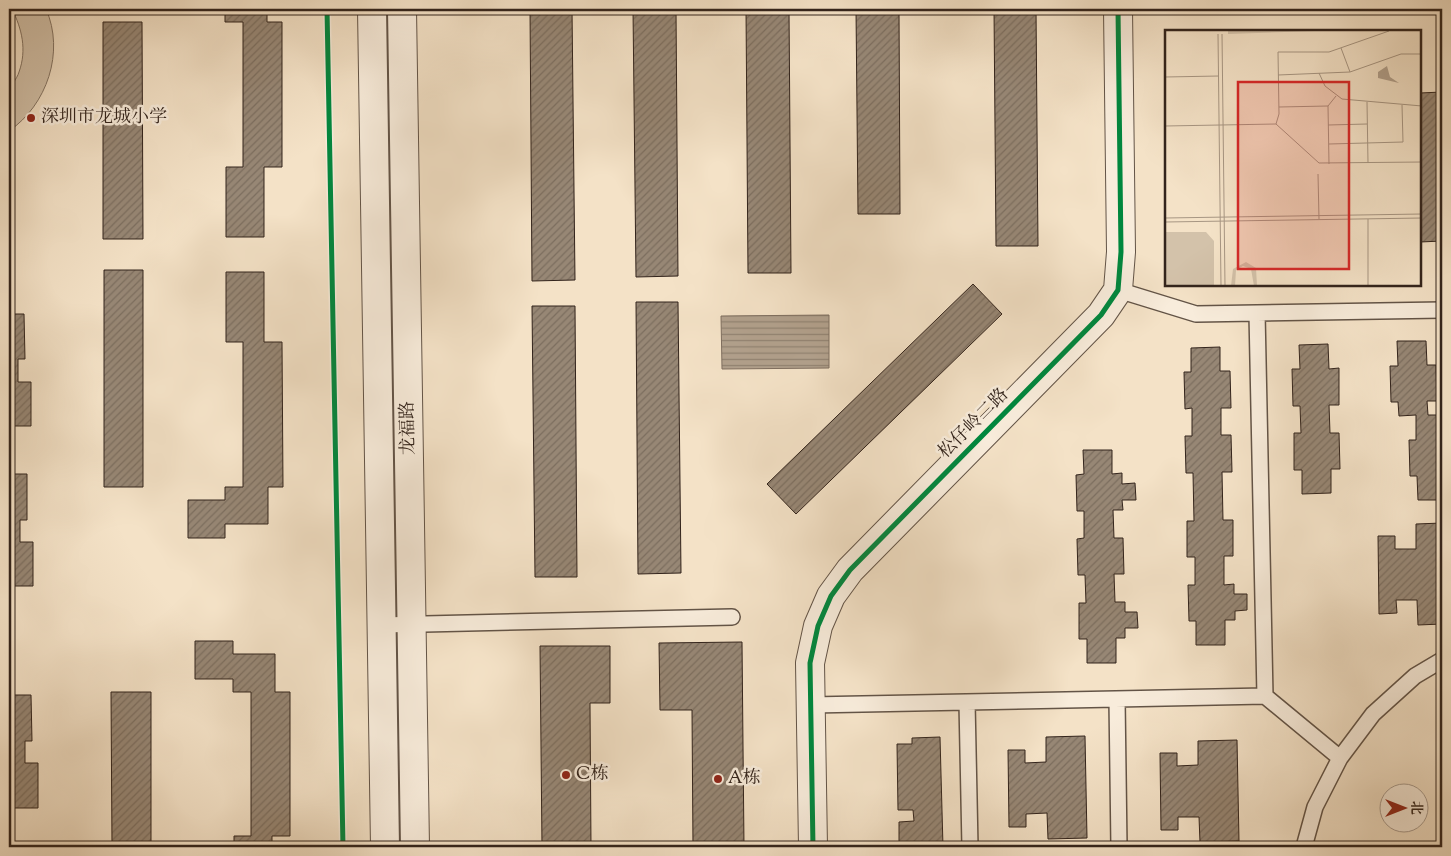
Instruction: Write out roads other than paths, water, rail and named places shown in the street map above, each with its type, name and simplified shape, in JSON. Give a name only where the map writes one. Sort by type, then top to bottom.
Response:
[{"type":"street","name":"龙福路","points":[[372,9],[385,847]]},
{"type":"street","name":"龙福路","points":[[402,9],[415,847]]},
{"type":"street","name":"松仔岭二路","points":[[813,847],[810,663],[818,626],[831,596],[857,563],[1101,315],[1118,290],[1121,252],[1118,9]]},
{"type":"lane","points":[[1118,290],[1196,314],[1442,310]]},
{"type":"lane","points":[[1257,313],[1264,696]]},
{"type":"lane","points":[[382,625],[732,617]]},
{"type":"lane","points":[[1304,847],[1315,807],[1340,758],[1373,714],[1415,676],[1442,660]]},
{"type":"lane","points":[[811,705],[1264,696],[1340,758]]},
{"type":"lane","points":[[1117,699],[1119,847]]},
{"type":"lane","points":[[967,702],[970,847]]},
{"type":"place","name":"深圳市龙城小学","points":[[31,118]]},
{"type":"place","name":"C栋","points":[[566,775]]},
{"type":"place","name":"A栋","points":[[718,779]]}]
